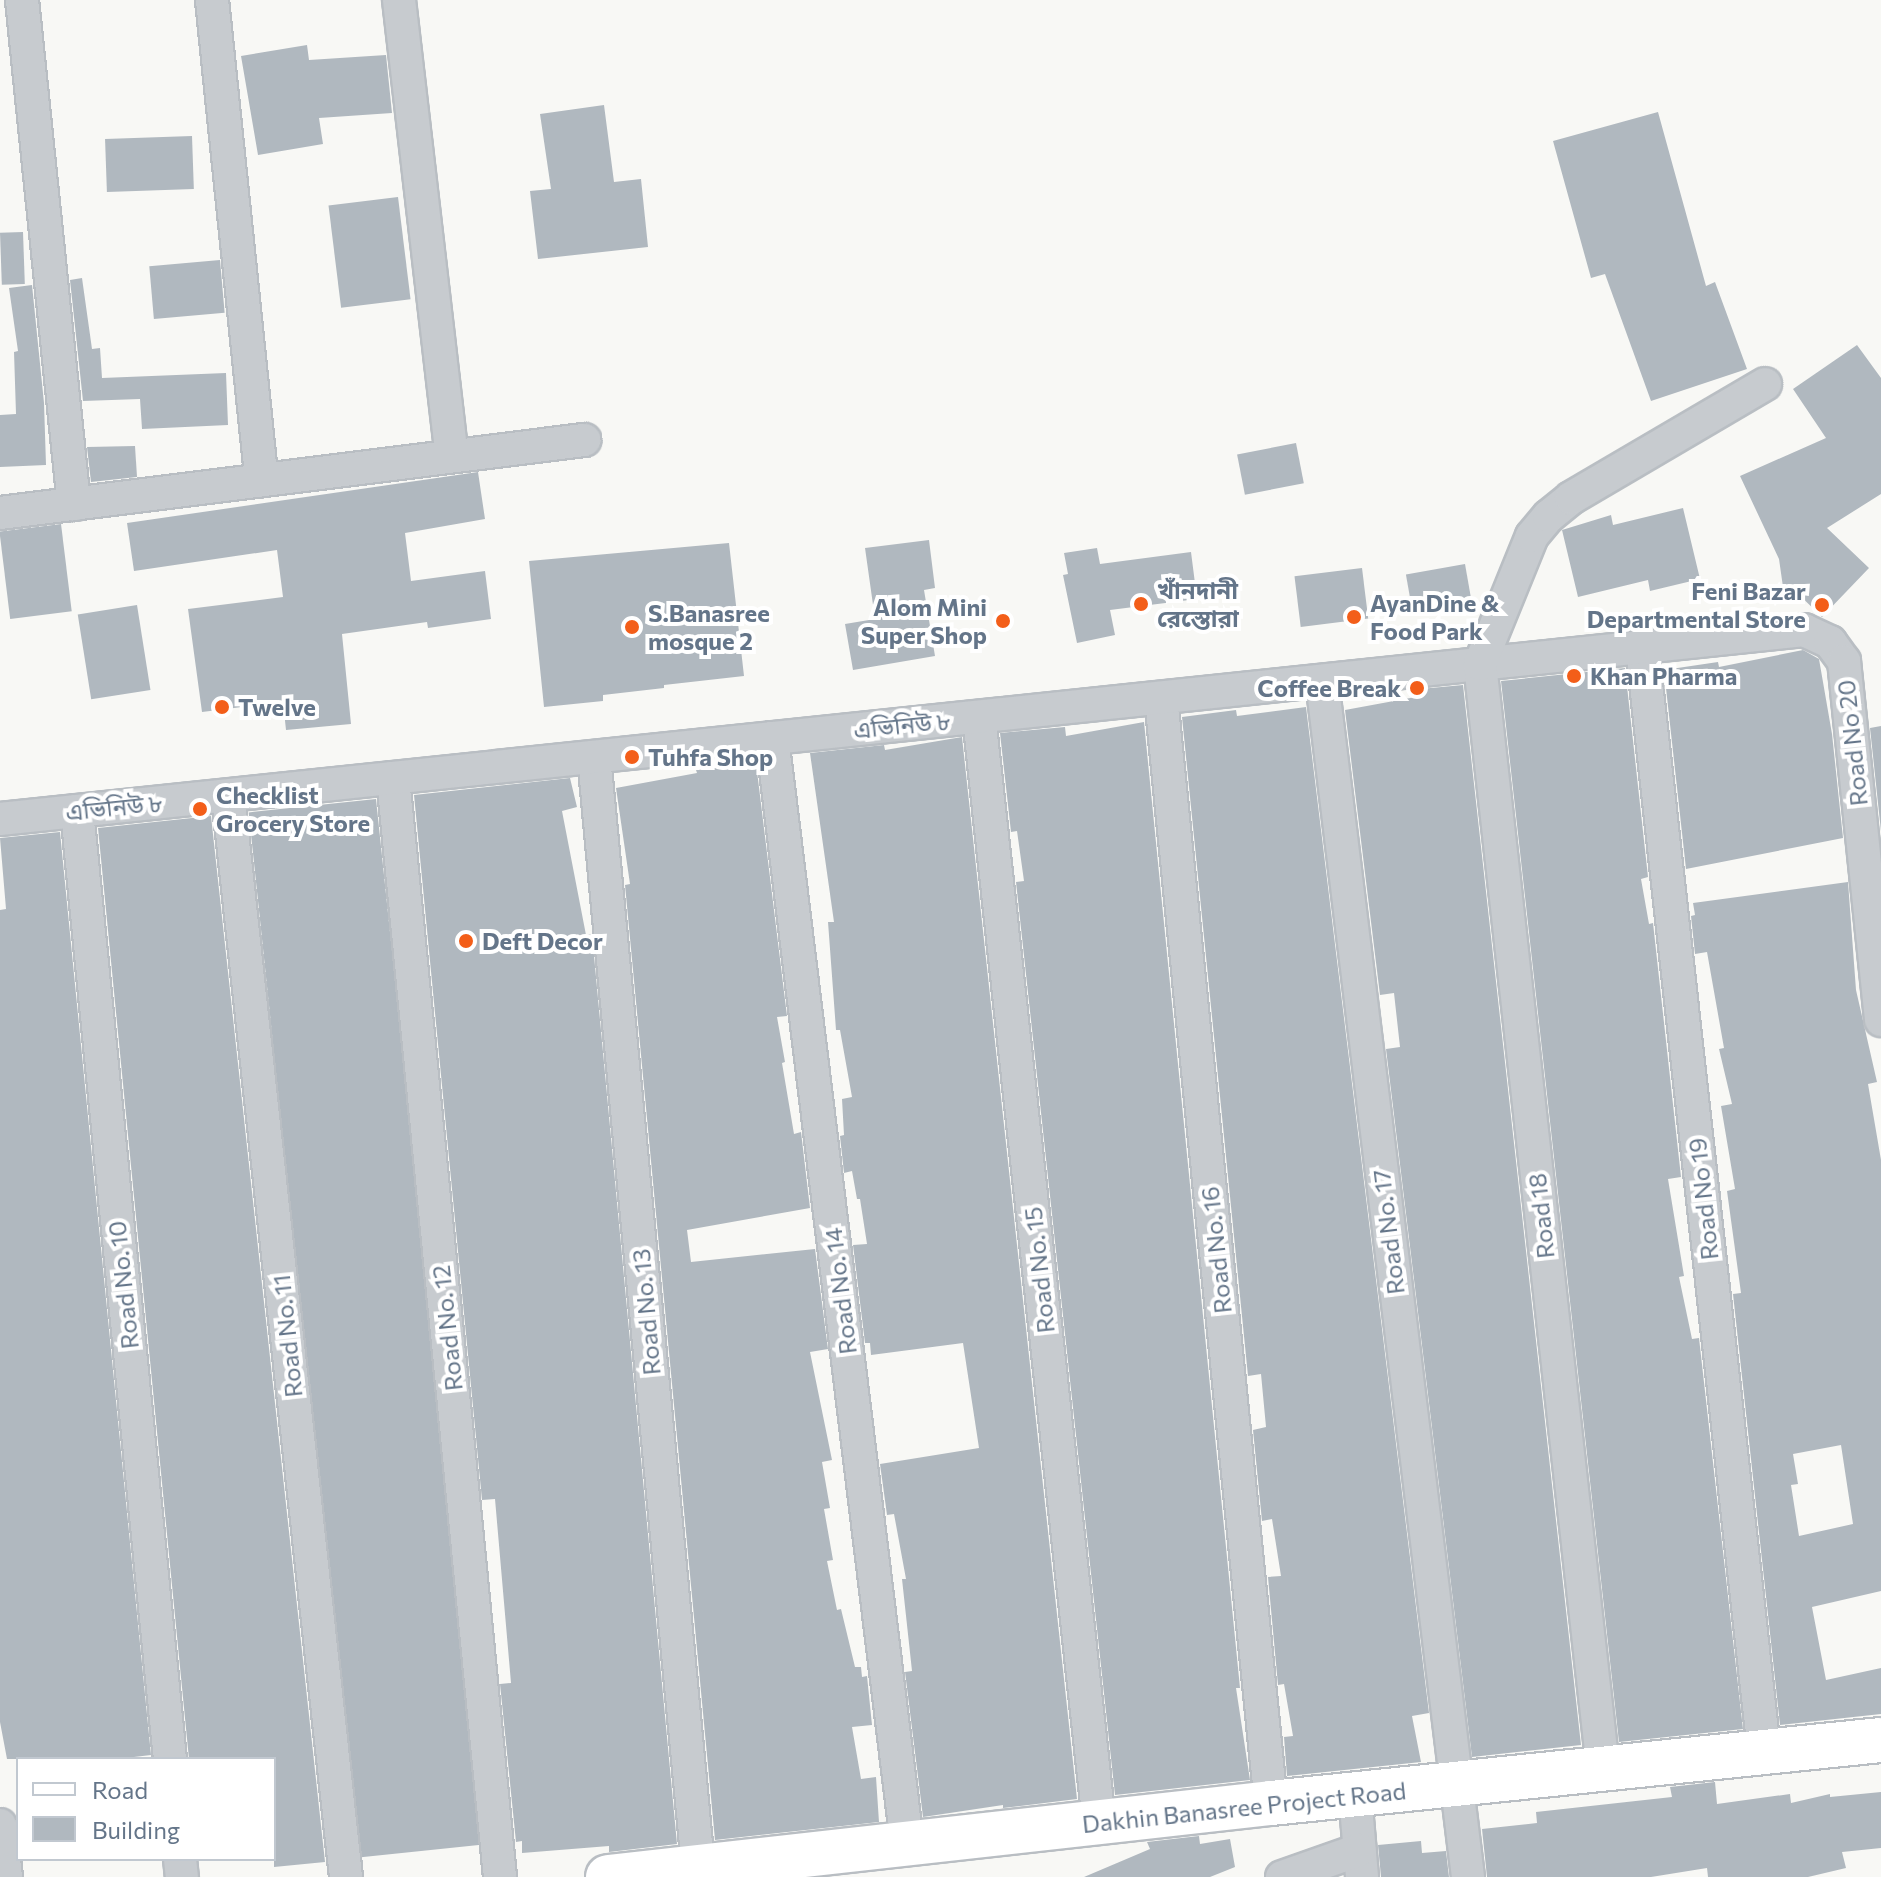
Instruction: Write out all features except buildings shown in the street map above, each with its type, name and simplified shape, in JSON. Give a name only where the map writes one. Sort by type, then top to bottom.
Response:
[{"type":"street","points":[[22,0],[74,504]]},
{"type":"street","points":[[212,0],[262,480]]},
{"type":"street","points":[[399,0],[452,456]]},
{"type":"street","points":[[1480,664],[1532,536],[1549,516],[1571,498],[1765,384]]},
{"type":"street","points":[[0,513],[584,440]]},
{"type":"street","name":"এভিনিউ ৮","points":[[0,819],[1804,630]]},
{"type":"street","name":"Road No 20","points":[[1804,630],[1830,642],[1844,661],[1881,1020]]},
{"type":"street","name":"Road No 19","points":[[1642,647],[1764,1750]]},
{"type":"street","name":"Road 18","points":[[1480,664],[1603,1768]]},
{"type":"street","name":"Road No. 17","points":[[1322,681],[1468,1877]]},
{"type":"street","name":"Road No. 16","points":[[1161,698],[1271,1803]]},
{"type":"street","name":"Road No. 15","points":[[979,717],[1099,1822]]},
{"type":"street","name":"Road No. 14","points":[[772,738],[907,1843]]},
{"type":"street","name":"Road No. 13","points":[[594,757],[698,1866]]},
{"type":"street","name":"Road No. 12","points":[[393,778],[500,1877]]},
{"type":"street","name":"Road No. 11","points":[[228,796],[346,1877]]},
{"type":"street","name":"Road No. 10","points":[[77,811],[170,1757]]},
{"type":"street","name":"Dakhin Banasree Project Road","points":[[608,1877],[1271,1803],[1881,1740]]},
{"type":"street","points":[[1282,1877],[1360,1864],[1355,1795]]},
{"type":"street","points":[[0,1825],[6,1877]]},
{"type":"place","name":"খাঁনদানী রেস্তোরা","points":[[1141,604]]},
{"type":"place","name":"Feni Bazar Departmental Store","points":[[1822,605]]},
{"type":"place","name":"AyanDine & Food Park","points":[[1354,617]]},
{"type":"place","name":"Alom Mini Super Shop","points":[[1003,621]]},
{"type":"place","name":"S.Banasree mosque 2","points":[[632,627]]},
{"type":"place","name":"Khan Pharma","points":[[1574,676]]},
{"type":"place","name":"Coffee Break","points":[[1417,688]]},
{"type":"place","name":"Twelve","points":[[222,707]]},
{"type":"place","name":"Tuhfa Shop","points":[[632,757]]},
{"type":"place","name":"Checklist Grocery Store","points":[[200,809]]},
{"type":"place","name":"Deft Decor","points":[[466,941]]}]
